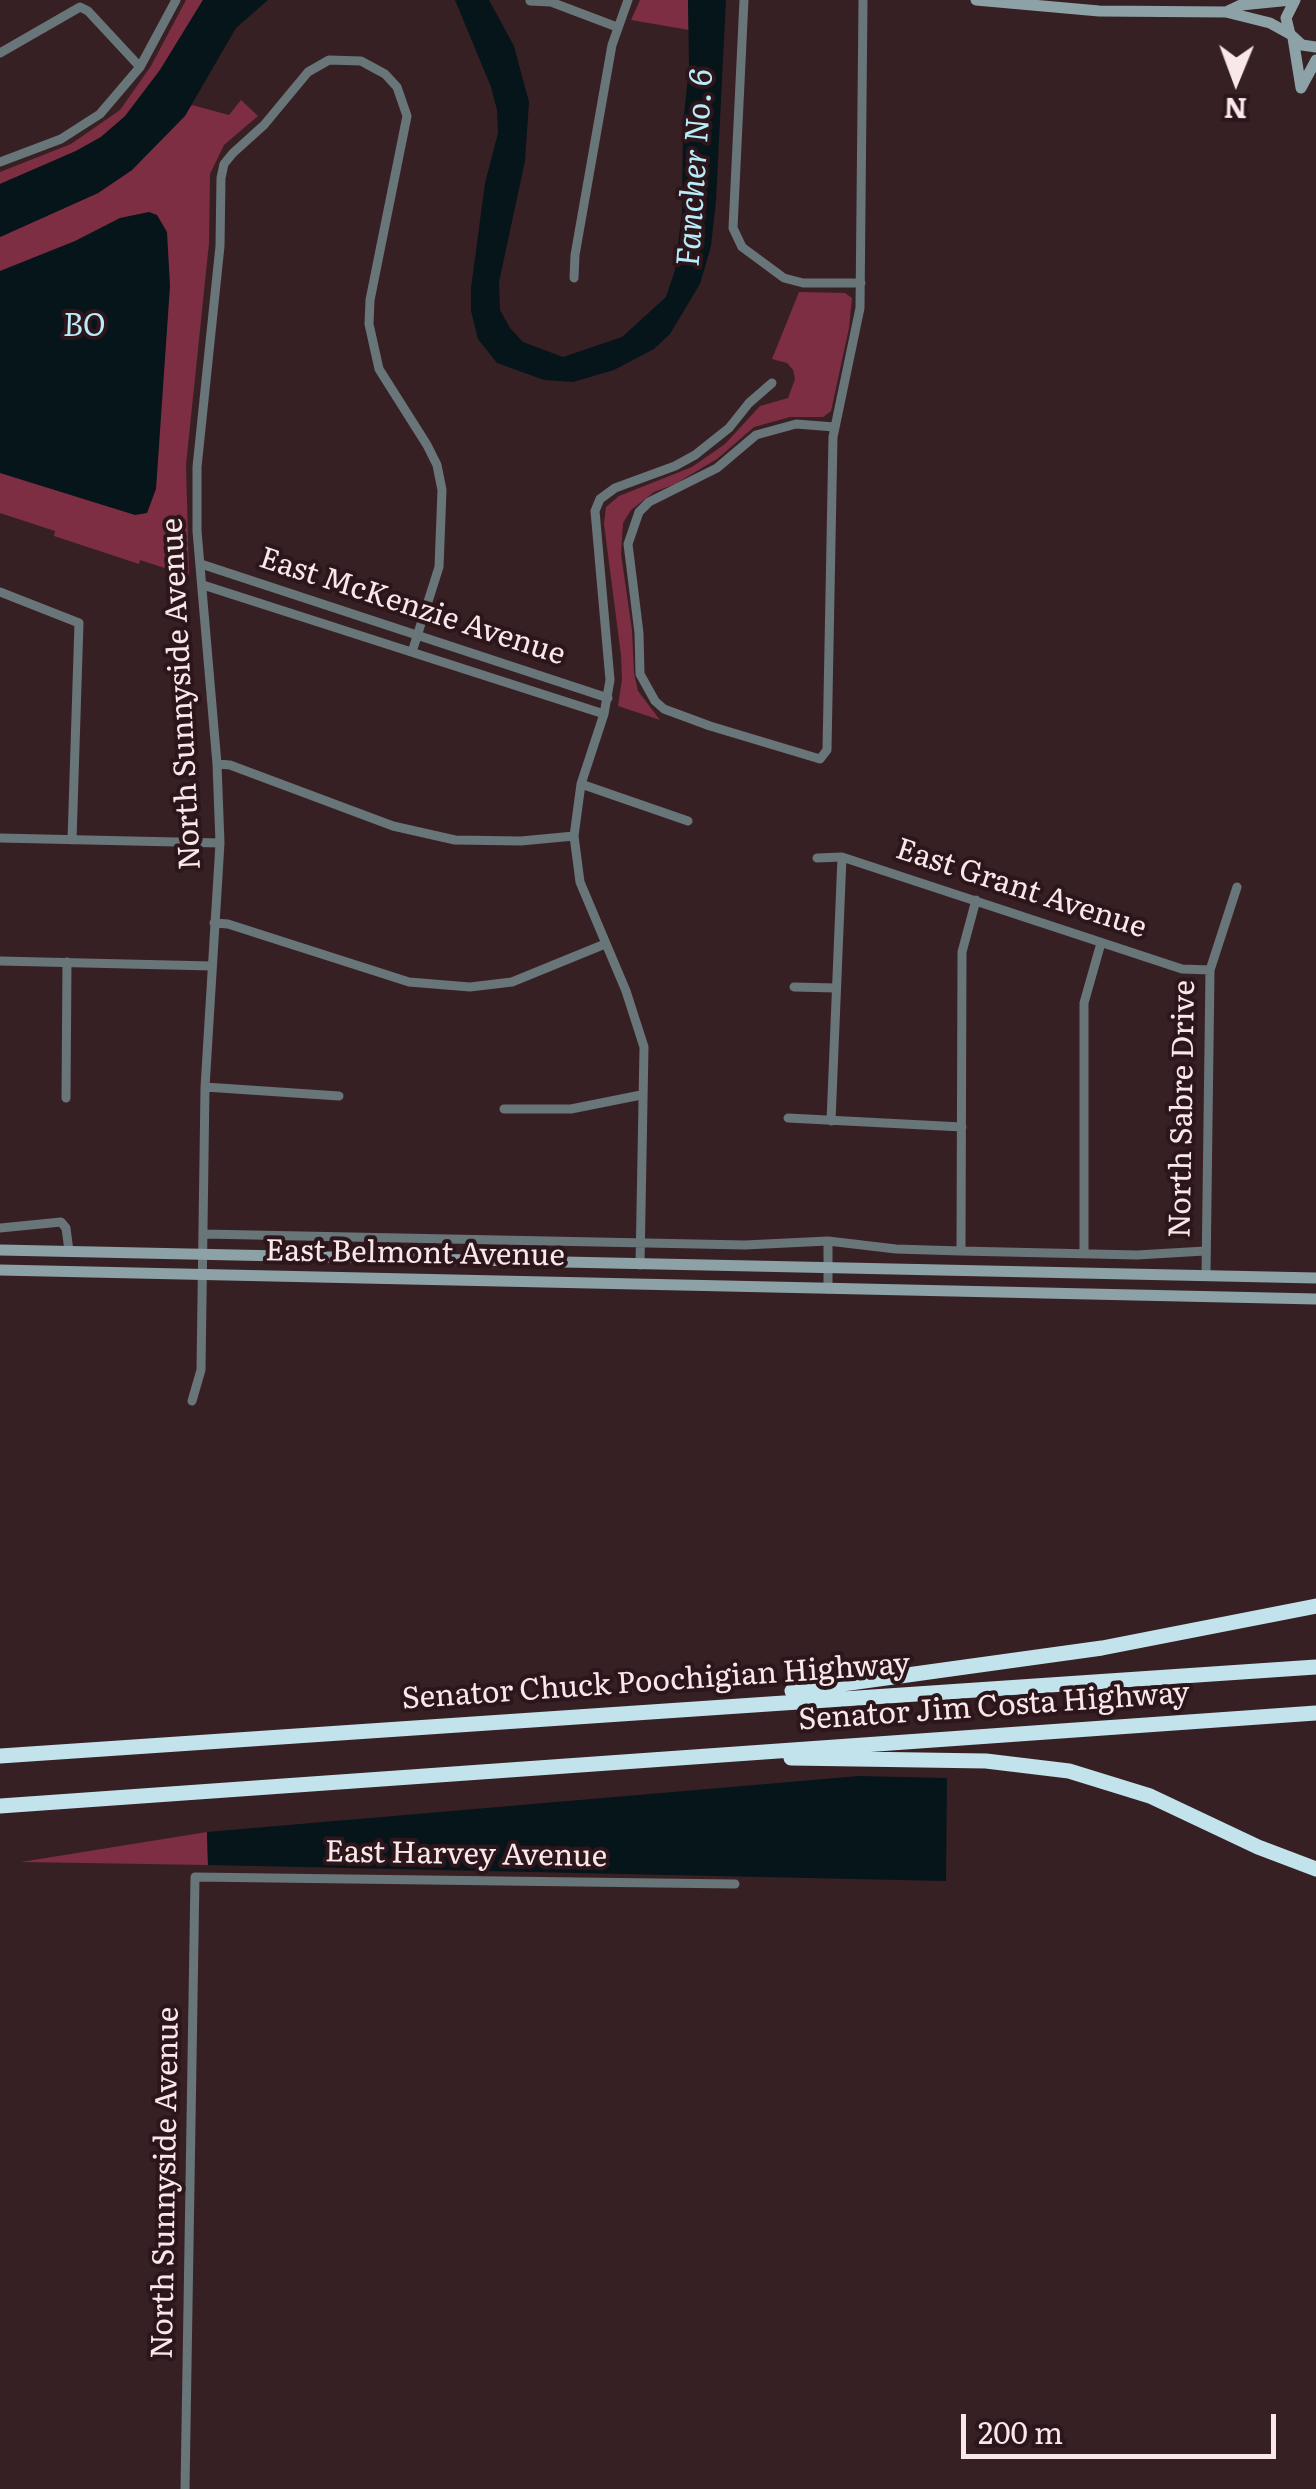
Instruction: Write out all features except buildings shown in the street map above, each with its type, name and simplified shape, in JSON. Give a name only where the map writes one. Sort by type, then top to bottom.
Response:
[{"type":"highway","points":[[670,1708],[1102,1648],[1316,1606]]},
{"type":"highway","name":"Senator Chuck Poochigian Highway","points":[[0,1756],[670,1708],[1316,1668]]},
{"type":"highway","name":"Senator Jim Costa Highway","points":[[677,1757],[1316,1713]]},
{"type":"highway","points":[[0,1806],[677,1757],[986,1761],[1069,1771],[1150,1796],[1258,1847],[1316,1869]]},
{"type":"street","points":[[0,162],[83,127],[114,100],[140,67],[176,0]]},
{"type":"street","points":[[574,278],[616,28],[628,0]]},
{"type":"street","points":[[744,0],[734,228],[742,247],[784,278],[860,282]]},
{"type":"street","points":[[834,427],[796,424],[756,435],[716,468],[650,502],[639,512],[628,544],[640,674],[655,702],[710,726],[820,759],[827,750],[834,427],[857,328],[860,282],[863,0]]},
{"type":"street","points":[[976,0],[1070,9],[1226,12],[1270,23],[1302,45],[1316,47]]},
{"type":"street","points":[[1226,12],[1241,5],[1293,0],[1286,18],[1302,88],[1316,60]]},
{"type":"street","points":[[530,1],[551,2],[616,28]]},
{"type":"street","points":[[0,54],[80,6],[140,67]]},
{"type":"street","name":"North Sunnyside Avenue","points":[[192,1402],[200,1370],[205,1087],[220,843],[196,501],[224,164],[318,65],[345,59],[361,61],[385,74],[397,87],[408,116],[370,300],[372,347],[392,394],[432,455],[442,490],[439,567],[418,635]]},
{"type":"street","points":[[640,1265],[641,1032],[580,882],[574,836],[581,784],[608,698],[609,644],[594,526],[597,504],[615,488],[676,466],[714,442],[772,382]]},
{"type":"street","name":"East McKenzie Avenue","points":[[200,564],[608,698]]},
{"type":"street","name":"East McKenzie Avenue","points":[[203,585],[604,714]]},
{"type":"street","points":[[0,592],[79,622],[72,840]]},
{"type":"street","points":[[412,652],[418,635]]},
{"type":"street","points":[[217,764],[230,765],[393,826],[455,840],[521,842],[574,836]]},
{"type":"street","points":[[581,784],[688,820]]},
{"type":"street","points":[[0,838],[220,843]]},
{"type":"street","points":[[830,1120],[842,857]]},
{"type":"street","name":"East Grant Avenue","points":[[817,858],[842,857],[1182,969],[1210,970]]},
{"type":"street","name":"North Sabre Drive","points":[[1206,1276],[1210,970],[1237,887]]},
{"type":"street","points":[[962,1251],[962,952],[976,900]]},
{"type":"street","points":[[214,923],[228,924],[409,982],[470,987],[512,982],[605,944]]},
{"type":"street","points":[[1084,1254],[1084,1004],[1101,943]]},
{"type":"street","points":[[0,961],[212,966]]},
{"type":"street","points":[[66,1098],[67,962]]},
{"type":"street","points":[[794,987],[836,988]]},
{"type":"street","points":[[205,1087],[340,1096]]},
{"type":"street","points":[[504,1109],[571,1109],[641,1095]]},
{"type":"street","points":[[788,1118],[962,1128]]},
{"type":"street","points":[[0,1228],[61,1222],[66,1228],[69,1251]]},
{"type":"street","name":"East Belmont Avenue","points":[[204,1234],[746,1245],[828,1242],[896,1249],[1084,1254],[1205,1251]]},
{"type":"street","points":[[828,1242],[828,1288]]},
{"type":"street","name":"East Belmont Avenue","points":[[0,1250],[1316,1278]]},
{"type":"street","name":"East Belmont Avenue","points":[[0,1270],[1316,1299]]},
{"type":"street","name":"North Sunnyside Avenue","points":[[185,2489],[196,1877]]},
{"type":"street","name":"East Harvey Avenue","points":[[196,1877],[736,1884]]},
{"type":"shaded area","points":[[186,0],[203,0],[126,116],[76,151],[0,184],[0,172],[71,144],[120,110],[151,66]]},
{"type":"shaded area","points":[[640,0],[688,0],[689,30],[631,20]]},
{"type":"shaded area","points":[[241,100],[258,116],[224,145],[210,174],[209,243],[186,465],[189,576],[54,536],[55,531],[0,513],[0,237],[98,193],[132,170],[192,105],[229,115]]},
{"type":"shaded area","points":[[799,292],[845,293],[852,298],[831,411],[823,417],[790,417],[754,427],[717,459],[654,492],[631,510],[623,523],[621,554],[634,673],[638,691],[660,720],[618,706],[621,655],[604,524],[606,507],[619,496],[692,467],[725,444],[760,406],[788,398],[795,379],[793,370],[787,363],[772,359]]},
{"type":"shaded area","points":[[207,1832],[208,1865],[21,1862]]},
{"type":"water","points":[[203,0],[268,0],[236,28],[185,116],[132,170],[98,193],[0,237],[0,184],[76,151],[101,137],[125,116],[160,70]]},
{"type":"water","name":"Fancher No. 6","points":[[455,0],[489,0],[514,46],[529,102],[525,161],[499,282],[500,310],[523,342],[563,357],[622,337],[666,297],[675,270],[682,212],[688,0],[726,0],[716,201],[711,246],[700,284],[670,334],[654,349],[614,370],[573,382],[544,380],[497,363],[478,339],[471,311],[471,288],[485,183],[498,133],[497,110]]},
{"type":"water","name":"BO","points":[[149,212],[157,215],[167,232],[170,286],[156,489],[147,513],[135,515],[0,473],[0,271],[120,218]]},
{"type":"water","points":[[859,1776],[947,1778],[946,1881],[208,1865],[207,1832]]}]
